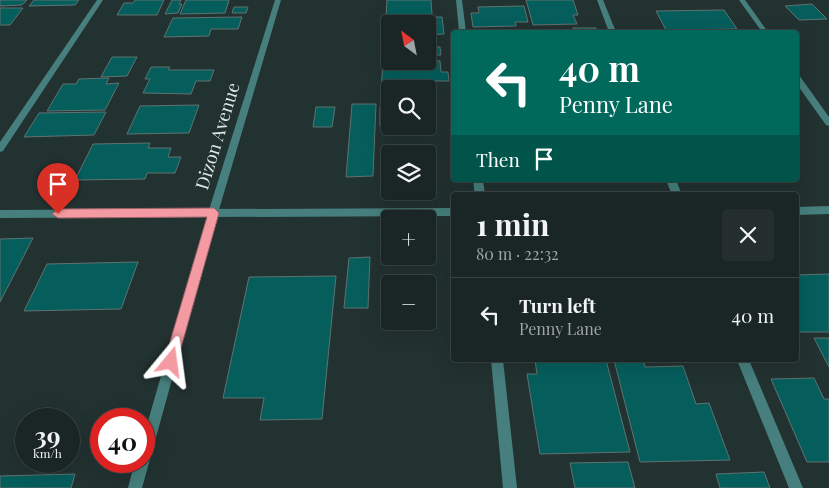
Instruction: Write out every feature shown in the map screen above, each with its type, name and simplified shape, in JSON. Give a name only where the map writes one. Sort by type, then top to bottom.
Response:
[{"type":"street","points":[[0,149],[100,0]]},
{"type":"street","name":"Dizon Avenue","points":[[155,418],[278,0]]},
{"type":"street","points":[[459,0],[463,30]]},
{"type":"street","points":[[600,0],[612,30]]},
{"type":"street","points":[[742,0],[764,30]]},
{"type":"street","points":[[799,81],[829,123]]},
{"type":"street","points":[[799,211],[829,210]]},
{"type":"street","points":[[0,214],[451,212]]},
{"type":"street","points":[[497,362],[510,488]]},
{"type":"street","points":[[745,362],[796,488]]},
{"type":"street","points":[[135,488],[139,473]]},
{"type":"building","points":[[0,0],[27,0],[22,5],[0,6]]},
{"type":"building","points":[[34,0],[79,0],[75,5],[29,6]]},
{"type":"building","points":[[135,0],[164,0],[157,15],[117,15],[124,3],[133,3]]},
{"type":"building","points":[[172,0],[181,0],[179,4],[182,4],[178,13],[165,14]]},
{"type":"building","points":[[186,0],[229,0],[225,13],[180,14]]},
{"type":"building","points":[[387,0],[431,0],[432,15],[386,15]]},
{"type":"building","points":[[526,0],[573,0],[578,15],[573,15],[577,24],[533,25]]},
{"type":"building","points":[[812,4],[827,19],[799,20],[785,6]]},
{"type":"building","points":[[524,6],[528,22],[515,22],[516,26],[473,27],[471,13],[479,13],[478,7]]},
{"type":"building","points":[[234,7],[248,7],[246,13],[232,13]]},
{"type":"building","points":[[0,8],[23,8],[10,25],[0,25]]},
{"type":"building","points":[[724,10],[737,29],[666,30],[656,11]]},
{"type":"building","points":[[242,17],[238,29],[211,29],[209,36],[164,37],[173,18]]},
{"type":"building","points":[[436,17],[442,17],[444,34],[436,34]]},
{"type":"building","points":[[573,28],[596,28],[596,30],[574,30]]},
{"type":"building","points":[[436,47],[440,47],[441,55],[436,55]]},
{"type":"building","points":[[112,57],[137,57],[127,76],[101,77]]},
{"type":"building","points":[[436,61],[440,61],[441,72],[448,72],[449,81],[382,80],[382,70],[436,70]]},
{"type":"building","points":[[151,67],[170,67],[168,70],[214,70],[210,81],[196,81],[191,94],[143,93],[150,79],[145,79]]},
{"type":"building","points":[[109,78],[106,84],[119,83],[105,110],[47,111],[63,84],[76,84],[79,79]]},
{"type":"building","points":[[352,104],[376,104],[373,176],[346,177]]},
{"type":"building","points":[[199,105],[189,133],[127,134],[140,106]]},
{"type":"building","points":[[316,107],[335,107],[332,127],[313,127]]},
{"type":"building","points":[[381,107],[381,126],[380,126]]},
{"type":"building","points":[[106,112],[94,135],[24,137],[39,113]]},
{"type":"building","points":[[150,143],[148,148],[171,148],[168,157],[181,157],[175,173],[147,173],[145,179],[75,180],[93,144]]},
{"type":"building","points":[[33,238],[0,302],[0,239]]},
{"type":"building","points":[[370,257],[368,308],[344,308],[349,258]]},
{"type":"building","points":[[138,262],[121,309],[24,311],[47,264]]},
{"type":"building","points":[[829,274],[829,332],[799,332],[799,275]]},
{"type":"building","points":[[336,276],[322,419],[260,420],[264,398],[223,398],[249,277]]},
{"type":"building","points":[[814,338],[829,338],[829,367]]},
{"type":"building","points":[[535,362],[607,362],[630,452],[540,454],[527,374],[537,374]]},
{"type":"building","points":[[615,362],[644,362],[645,367],[683,366],[696,404],[709,403],[730,460],[640,462]]},
{"type":"building","points":[[814,378],[824,399],[829,399],[829,462],[807,462],[771,379]]},
{"type":"building","points":[[628,462],[635,488],[575,488],[570,463]]},
{"type":"building","points":[[764,472],[770,488],[720,488],[716,474]]},
{"type":"building","points":[[75,474],[71,488],[0,488],[0,476]]},
{"type":"route","points":[[58,214],[214,213],[171,362]]}]
